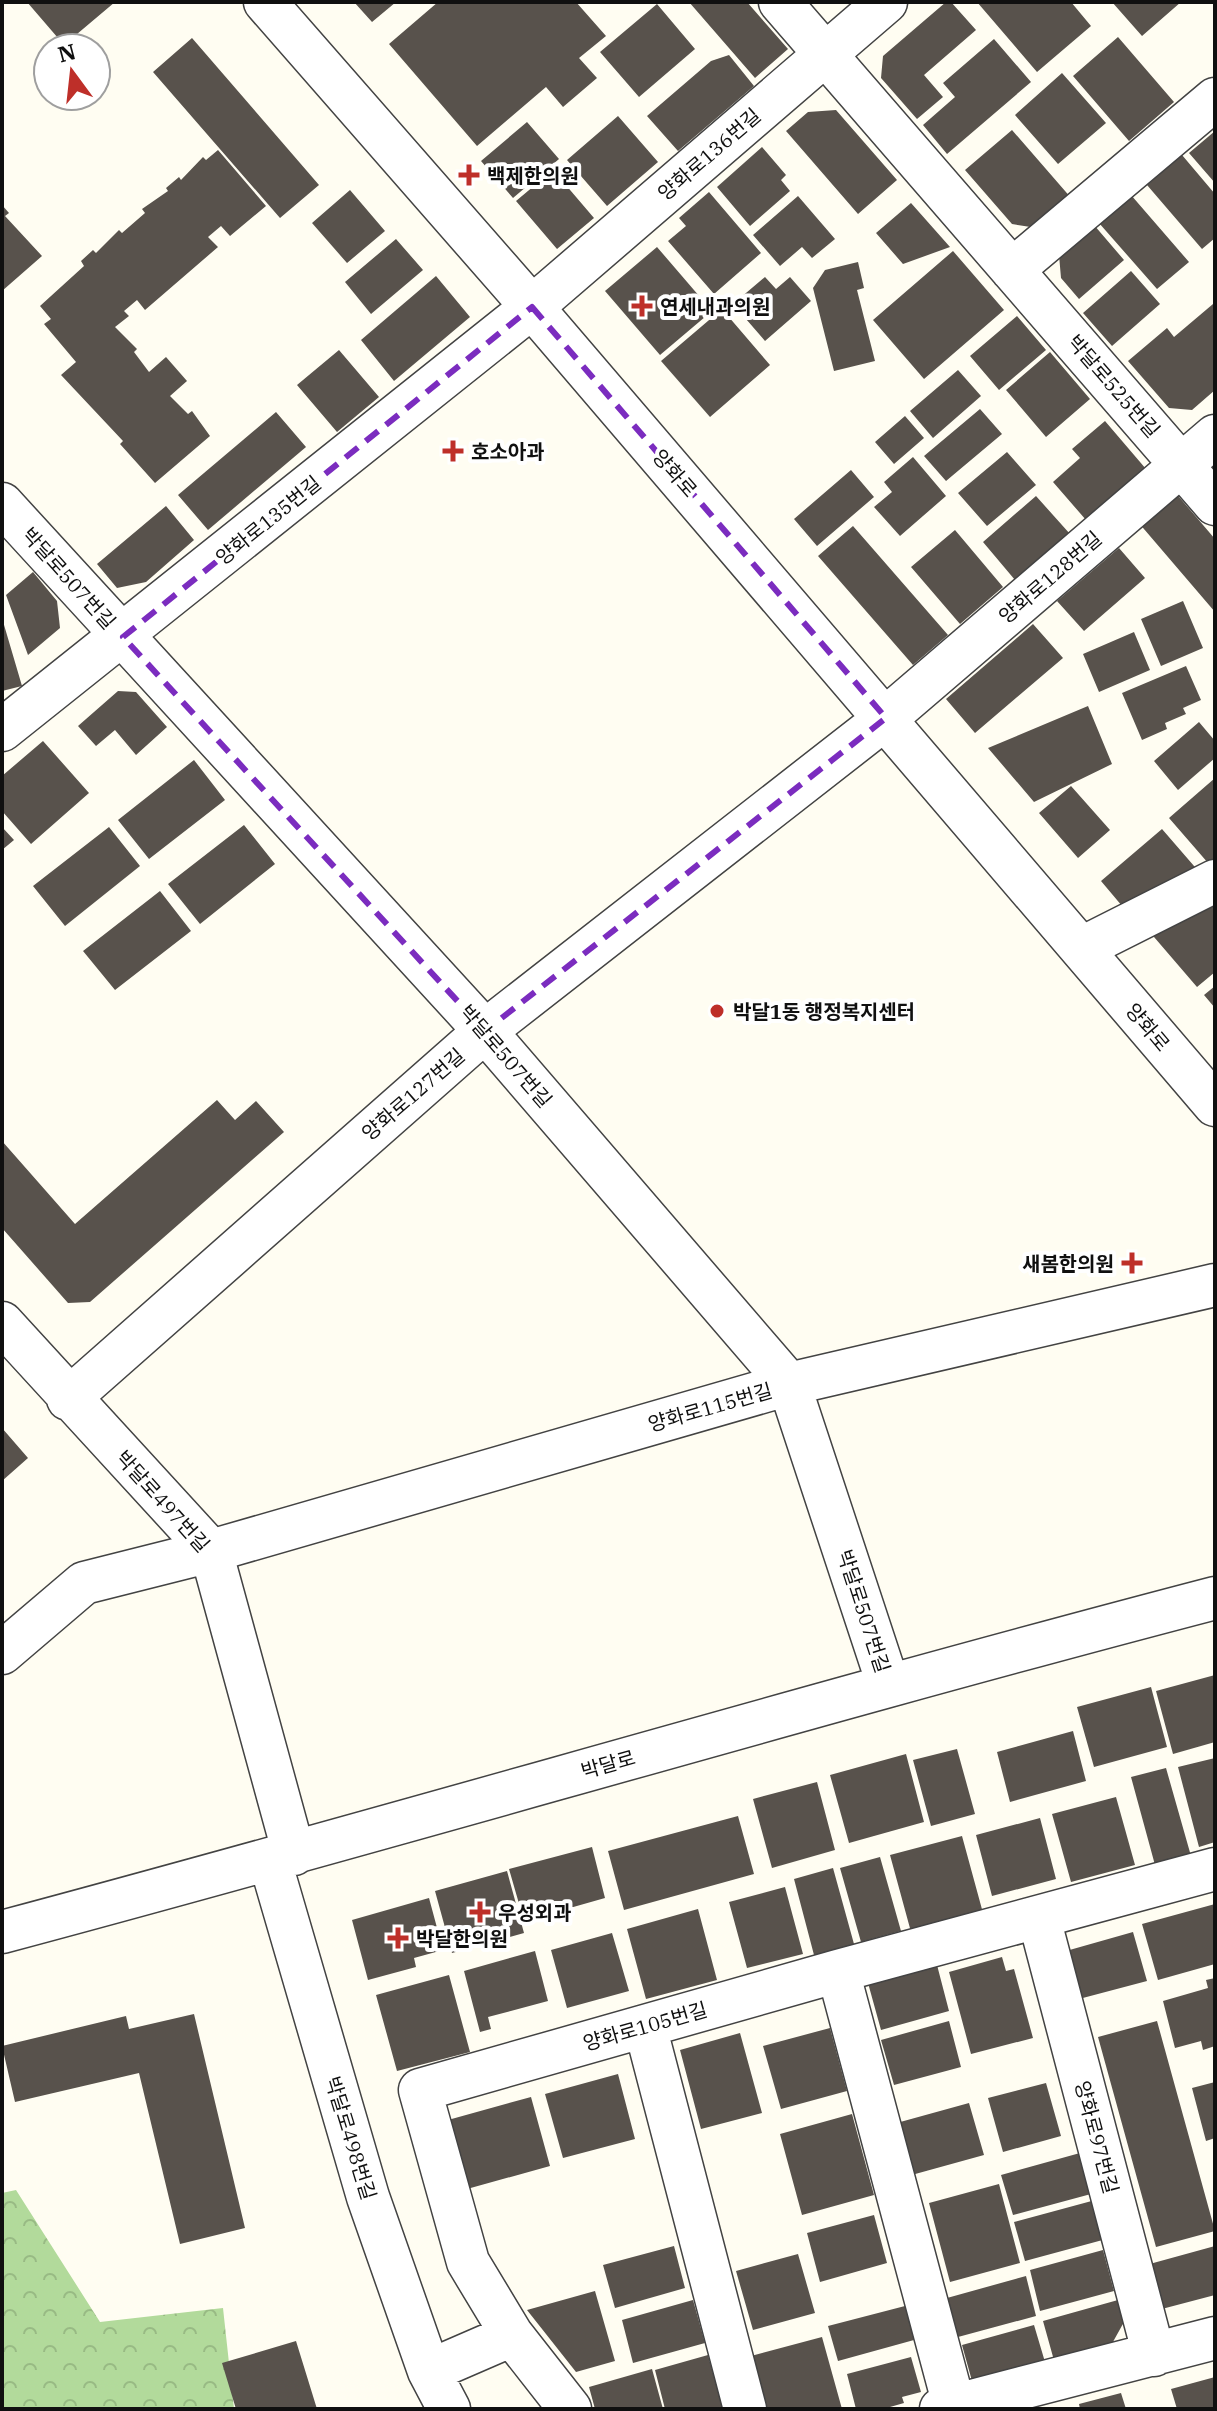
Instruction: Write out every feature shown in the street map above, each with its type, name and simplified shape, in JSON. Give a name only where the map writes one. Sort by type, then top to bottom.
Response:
[{"type":"street","name":"양화로","points":[[265,2],[886,718],[1215,1105]]},
{"type":"street","name":"박달로525번길","points":[[780,2],[1215,504]]},
{"type":"street","name":"양화로136번길","points":[[532,307],[886,2]]},
{"type":"street","points":[[1012,270],[1215,99]]},
{"type":"street","name":"양화로135번길","points":[[2,730],[123,637],[532,307]]},
{"type":"street","name":"양화로128번길","points":[[886,718],[1215,436]]},
{"type":"street","name":"박달로507번길","points":[[2,504],[485,1031],[789,1384],[888,1684]]},
{"type":"street","name":"양화로127번길","points":[[68,1399],[485,1031],[886,718]]},
{"type":"street","points":[[1082,948],[1215,881]]},
{"type":"street","name":"양화로115번길","points":[[2,1653],[84,1583],[211,1551],[789,1384],[1215,1285]]},
{"type":"street","name":"박달로497번길","points":[[2,1323],[68,1399],[211,1551],[282,1858]]},
{"type":"street","name":"박달로","points":[[2,1932],[282,1858],[888,1684],[1215,1598]]},
{"type":"street","name":"박달로498번길","points":[[282,1858],[368,2197],[429,2371],[449,2409]]},
{"type":"street","name":"양화로105번길","points":[[570,2409],[512,2335],[468,2262],[420,2090],[838,1971],[1215,1869]]},
{"type":"street","name":"양화로97번길","points":[[1039,1918],[1154,2355]]},
{"type":"street","points":[[838,1971],[950,2408],[1215,2338]]},
{"type":"street","points":[[645,2026],[745,2409]]},
{"type":"street","points":[[429,2371],[512,2335]]},
{"type":"highlighted area","points":[[532,307],[886,718],[485,1031],[123,637]]},
{"type":"green space","points":[[16,2190],[100,2322],[223,2308],[234,2409],[2,2409],[2,2193]]},
{"type":"building","points":[[27,2],[115,2],[79,32],[53,32]]},
{"type":"building","points":[[354,2],[396,2],[372,22]]},
{"type":"building","points":[[438,2],[576,2],[606,36],[579,58],[597,78],[563,107],[546,87],[477,146],[389,44]]},
{"type":"building","points":[[689,2],[747,2],[788,49],[755,78]]},
{"type":"building","points":[[946,2],[951,2],[976,30],[924,75],[943,97],[917,119],[881,78],[883,56]]},
{"type":"building","points":[[977,2],[1071,2],[1091,26],[1037,72]]},
{"type":"building","points":[[1112,2],[1181,2],[1142,36]]},
{"type":"building","points":[[657,4],[695,49],[639,97],[600,52]]},
{"type":"building","points":[[1118,37],[1174,102],[1129,141],[1073,76]]},
{"type":"building","points":[[192,38],[319,185],[280,218],[153,72]]},
{"type":"building","points":[[994,39],[1031,82],[947,154],[923,125],[955,97],[943,83]]},
{"type":"building","points":[[729,55],[754,86],[678,151],[647,116],[711,61]]},
{"type":"building","points":[[1062,73],[1106,123],[1058,164],[1015,115]]},
{"type":"building","points":[[836,110],[897,180],[858,214],[786,131],[808,112]]},
{"type":"building","points":[[618,116],[658,162],[607,206],[567,160]]},
{"type":"building","points":[[527,122],[559,159],[513,198],[481,161]]},
{"type":"building","points":[[1012,130],[1072,199],[1037,228],[1012,224],[965,170]]},
{"type":"building","points":[[1215,131],[1215,183],[1189,153]]},
{"type":"building","points":[[762,147],[786,175],[781,180],[790,191],[750,226],[717,187]]},
{"type":"building","points":[[218,150],[266,206],[230,236],[221,226],[208,237],[218,247],[145,310],[137,300],[124,311],[129,316],[115,327],[137,349],[134,352],[149,372],[166,357],[187,381],[170,396],[188,414],[192,411],[210,436],[155,483],[120,444],[123,441],[61,375],[76,362],[44,324],[51,319],[40,306],[84,266],[81,261],[93,250],[96,253],[119,230],[122,233],[145,213],[142,209],[168,191],[166,188],[179,177],[181,180],[203,157],[206,160]]},
{"type":"building","points":[[1182,155],[1215,194],[1215,238],[1202,249],[1147,185]]},
{"type":"building","points":[[553,170],[594,218],[557,249],[516,201]]},
{"type":"building","points":[[350,190],[385,231],[347,263],[312,223]]},
{"type":"building","points":[[709,192],[761,253],[714,294],[668,241],[686,226],[679,218]]},
{"type":"building","points":[[1131,195],[1189,262],[1157,289],[1099,223]]},
{"type":"building","points":[[798,196],[835,239],[812,258],[802,247],[780,266],[753,235]]},
{"type":"building","points":[[911,203],[950,247],[903,264],[876,233]]},
{"type":"building","points":[[2,205],[9,213],[5,216],[42,256],[2,291]]},
{"type":"building","points":[[1094,225],[1124,260],[1079,299],[1061,278],[1059,255]]},
{"type":"building","points":[[396,239],[423,270],[371,314],[345,282]]},
{"type":"building","points":[[657,247],[712,311],[660,355],[605,291]]},
{"type":"building","points":[[953,251],[1004,310],[924,379],[873,320]]},
{"type":"building","points":[[858,262],[864,288],[857,290],[875,361],[834,371],[813,288],[825,270]]},
{"type":"building","points":[[1131,271],[1160,304],[1112,346],[1083,313]]},
{"type":"building","points":[[436,276],[470,317],[394,381],[361,340]]},
{"type":"building","points":[[765,277],[776,289],[790,277],[811,301],[765,341],[733,304]]},
{"type":"building","points":[[1213,304],[1215,390],[1192,410],[1169,408],[1128,361],[1167,328],[1174,337]]},
{"type":"building","points":[[722,309],[770,365],[710,417],[661,361]]},
{"type":"building","points":[[1017,316],[1046,350],[999,390],[970,356]]},
{"type":"building","points":[[339,350],[379,397],[337,432],[297,385]]},
{"type":"building","points":[[1050,352],[1090,399],[1046,437],[1006,390]]},
{"type":"building","points":[[958,370],[981,396],[933,438],[910,411]]},
{"type":"building","points":[[980,409],[1002,434],[946,481],[924,456]]},
{"type":"building","points":[[276,412],[306,447],[208,530],[178,495]]},
{"type":"building","points":[[905,416],[924,438],[894,464],[875,442]]},
{"type":"building","points":[[1105,421],[1146,469],[1086,520],[1053,482],[1080,458],[1072,449]]},
{"type":"building","points":[[1007,452],[1036,485],[987,526],[958,493]]},
{"type":"building","points":[[913,457],[946,496],[900,536],[874,507],[892,492],[884,482]]},
{"type":"building","points":[[851,470],[874,497],[817,546],[794,519]]},
{"type":"building","points":[[1168,484],[1215,539],[1215,612],[1132,515]]},
{"type":"building","points":[[1036,496],[1070,534],[1015,580],[983,542]]},
{"type":"building","points":[[166,506],[194,540],[146,582],[117,588],[97,564]]},
{"type":"building","points":[[853,526],[948,635],[913,665],[818,556]]},
{"type":"building","points":[[955,530],[1003,587],[960,624],[911,567]]},
{"type":"building","points":[[1119,548],[1145,578],[1084,631],[1057,601]]},
{"type":"building","points":[[33,572],[57,601],[60,628],[28,655],[6,595]]},
{"type":"building","points":[[1183,601],[1203,648],[1161,666],[1141,619]]},
{"type":"building","points":[[2,618],[22,686],[2,691]]},
{"type":"building","points":[[1033,624],[1063,658],[975,733],[946,699]]},
{"type":"building","points":[[1134,632],[1150,670],[1099,692],[1083,654]]},
{"type":"building","points":[[1186,666],[1201,700],[1183,708],[1186,714],[1165,723],[1167,729],[1142,740],[1122,693]]},
{"type":"building","points":[[118,691],[136,692],[167,727],[136,755],[115,730],[96,746],[78,726]]},
{"type":"building","points":[[1088,706],[1112,764],[1034,802],[988,748]]},
{"type":"building","points":[[1199,722],[1215,741],[1215,758],[1178,790],[1154,761]]},
{"type":"building","points":[[43,741],[89,793],[31,844],[2,811],[2,776]]},
{"type":"building","points":[[194,760],[225,800],[149,859],[118,820]]},
{"type":"building","points":[[1215,778],[1215,871],[1169,818]]},
{"type":"building","points":[[1071,786],[1110,830],[1078,858],[1039,813]]},
{"type":"building","points":[[244,825],[275,864],[200,924],[168,884]]},
{"type":"building","points":[[2,827],[14,840],[2,850]]},
{"type":"building","points":[[109,827],[140,866],[65,926],[33,886]]},
{"type":"building","points":[[1162,829],[1207,881],[1133,919],[1101,881]]},
{"type":"building","points":[[160,891],[191,931],[115,990],[83,951]]},
{"type":"building","points":[[1210,899],[1215,905],[1215,972],[1197,987],[1148,930]]},
{"type":"building","points":[[1215,986],[1215,1008],[1204,995]]},
{"type":"building","points":[[217,1100],[235,1120],[256,1101],[284,1132],[90,1302],[68,1303],[2,1228],[2,1141],[75,1224]]},
{"type":"building","points":[[2,1428],[28,1458],[2,1481]]},
{"type":"building","points":[[1215,1675],[1215,1742],[1173,1754],[1156,1691]]},
{"type":"building","points":[[1151,1687],[1167,1747],[1094,1767],[1077,1707]]},
{"type":"building","points":[[1073,1731],[1086,1781],[1010,1802],[997,1752]]},
{"type":"building","points":[[957,1749],[975,1814],[931,1826],[913,1760]]},
{"type":"building","points":[[906,1754],[924,1822],[849,1843],[830,1775]]},
{"type":"building","points":[[1215,1758],[1215,1842],[1199,1847],[1178,1767]]},
{"type":"building","points":[[1166,1768],[1191,1856],[1155,1865],[1131,1777]]},
{"type":"building","points":[[817,1782],[835,1850],[772,1868],[753,1799]]},
{"type":"building","points":[[1116,1797],[1135,1865],[1071,1882],[1052,1814]]},
{"type":"building","points":[[738,1816],[754,1874],[624,1910],[608,1851]]},
{"type":"building","points":[[1040,1818],[1056,1879],[992,1896],[976,1835]]},
{"type":"building","points":[[962,1836],[983,1913],[911,1932],[890,1855]]},
{"type":"building","points":[[592,1847],[605,1898],[524,1921],[509,1869]]},
{"type":"building","points":[[880,1857],[901,1931],[861,1942],[840,1868]]},
{"type":"building","points":[[833,1868],[854,1944],[814,1955],[794,1879]]},
{"type":"building","points":[[507,1871],[524,1933],[452,1953],[435,1891]]},
{"type":"building","points":[[785,1887],[803,1954],[747,1968],[729,1902]]},
{"type":"building","points":[[429,1898],[443,1950],[414,1958],[416,1967],[368,1980],[352,1920]]},
{"type":"building","points":[[1215,1904],[1215,1964],[1158,1980],[1142,1924]]},
{"type":"building","points":[[698,1909],[717,1980],[646,1999],[627,1929]]},
{"type":"building","points":[[1133,1932],[1147,1981],[1079,1999],[1066,1951]]},
{"type":"building","points":[[612,1933],[629,1991],[567,2008],[551,1950]]},
{"type":"building","points":[[535,1951],[548,2001],[488,2017],[491,2029],[480,2032],[464,1971]]},
{"type":"building","points":[[1002,1957],[1006,1971],[1014,1969],[1033,2038],[971,2054],[949,1972]]},
{"type":"building","points":[[937,1965],[949,2011],[881,2030],[868,1983]]},
{"type":"building","points":[[449,1975],[470,2052],[397,2071],[376,1995]]},
{"type":"building","points":[[1215,1978],[1215,2046],[1203,2050],[1201,2041],[1175,2048],[1163,2001],[1208,1988],[1206,1980]]},
{"type":"building","points":[[194,2014],[245,2228],[180,2244],[139,2073],[15,2102],[2,2046],[126,2016],[129,2029]]},
{"type":"building","points":[[949,2021],[961,2067],[894,2085],[881,2040]]},
{"type":"building","points":[[1157,2021],[1215,2231],[1156,2247],[1098,2037]]},
{"type":"building","points":[[830,2028],[847,2091],[781,2109],[763,2046]]},
{"type":"building","points":[[740,2033],[762,2113],[701,2129],[680,2050]]},
{"type":"building","points":[[618,2074],[635,2139],[563,2158],[545,2094]]},
{"type":"building","points":[[1215,2082],[1215,2138],[1206,2141],[1192,2088]]},
{"type":"building","points":[[1046,2083],[1061,2136],[1003,2152],[988,2098]]},
{"type":"building","points":[[531,2097],[550,2166],[467,2189],[448,2120]]},
{"type":"building","points":[[969,2103],[984,2155],[908,2176],[893,2124]]},
{"type":"building","points":[[852,2114],[874,2195],[802,2215],[780,2134]]},
{"type":"building","points":[[1080,2153],[1091,2194],[1013,2215],[1001,2175]]},
{"type":"building","points":[[999,2184],[1020,2263],[950,2282],[929,2203]]},
{"type":"building","points":[[1099,2199],[1110,2238],[1025,2261],[1014,2222]]},
{"type":"building","points":[[874,2215],[887,2263],[820,2282],[807,2233]]},
{"type":"building","points":[[674,2246],[685,2288],[615,2308],[603,2265]]},
{"type":"building","points":[[1215,2246],[1215,2295],[1158,2310],[1146,2265]]},
{"type":"building","points":[[1103,2250],[1114,2291],[1040,2311],[1030,2270]]},
{"type":"building","points":[[798,2254],[815,2313],[753,2330],[736,2271]]},
{"type":"building","points":[[1026,2276],[1036,2316],[958,2337],[947,2298]]},
{"type":"building","points":[[595,2291],[615,2361],[576,2372],[527,2310]]},
{"type":"building","points":[[693,2300],[705,2343],[633,2363],[622,2320]]},
{"type":"building","points":[[1118,2300],[1124,2322],[1109,2349],[1055,2364],[1043,2321]]},
{"type":"building","points":[[905,2306],[914,2340],[838,2361],[828,2326]]},
{"type":"building","points":[[1034,2325],[1045,2362],[972,2381],[962,2345]]},
{"type":"building","points":[[822,2337],[842,2409],[765,2409],[751,2356]]},
{"type":"building","points":[[296,2341],[317,2409],[236,2409],[222,2363]]},
{"type":"building","points":[[708,2355],[723,2409],[665,2409],[655,2370]]},
{"type":"building","points":[[911,2357],[921,2392],[902,2397],[904,2403],[883,2409],[856,2409],[847,2374]]},
{"type":"building","points":[[652,2369],[663,2409],[595,2409],[589,2387]]},
{"type":"building","points":[[1215,2377],[1215,2409],[1177,2409],[1171,2389]]},
{"type":"building","points":[[1121,2393],[1126,2409],[1080,2409],[1079,2404]]},
{"type":"place","name":"백제한의원","points":[[469,175]]},
{"type":"place","name":"연세내과의원","points":[[642,306]]},
{"type":"place","name":"호소아과","points":[[453,451]]},
{"type":"place","name":"박달1동 행정복지센터","points":[[717,1011]]},
{"type":"place","name":"새봄한의원","points":[[1132,1263]]},
{"type":"place","name":"우성외과","points":[[480,1912]]},
{"type":"place","name":"박달한의원","points":[[398,1938]]}]
